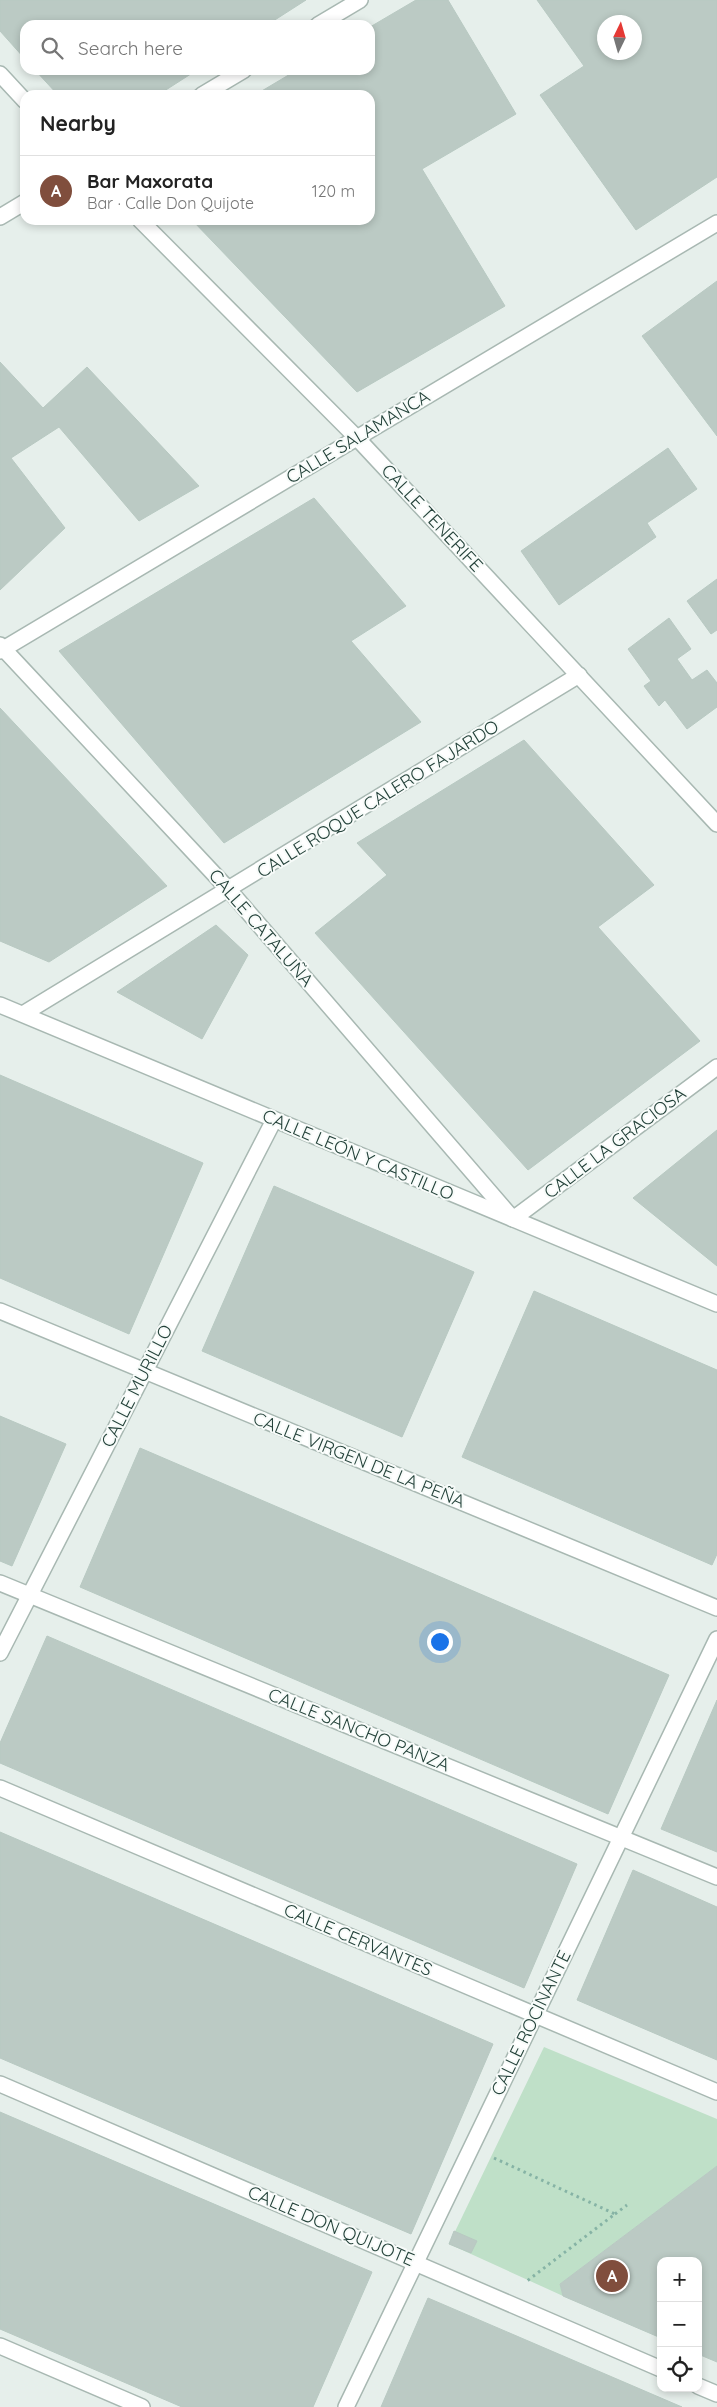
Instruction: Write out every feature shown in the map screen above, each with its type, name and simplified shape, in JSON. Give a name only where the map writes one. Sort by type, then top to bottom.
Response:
[{"type":"street","points":[[326,20],[360,0]]},
{"type":"street","points":[[0,74],[20,95]]},
{"type":"street","points":[[210,90],[236,75]]},
{"type":"street","points":[[0,217],[20,205]]},
{"type":"street","name":"CALLE SALAMANCA","points":[[1,648],[717,223]]},
{"type":"street","name":"CALLE TENERIFE","points":[[145,225],[357,438],[717,824]]},
{"type":"street","name":"CALLE CATALUÑA","points":[[1,648],[229,890],[514,1219]]},
{"type":"street","name":"CALLE ROQUE CALERO FAJARDO","points":[[23,1014],[579,675]]},
{"type":"street","name":"CALLE LEÓN Y CASTILLO","points":[[0,1005],[717,1304]]},
{"type":"street","name":"CALLE LA GRACIOSA","points":[[514,1219],[717,1067]]},
{"type":"street","name":"CALLE MURILLO","points":[[0,1654],[274,1120]]},
{"type":"street","name":"CALLE VIRGEN DE LA PEÑA","points":[[0,1312],[717,1608]]},
{"type":"street","name":"CALLE SANCHO PANZA","points":[[0,1582],[717,1877]]},
{"type":"street","name":"CALLE ROCINANTE","points":[[346,2407],[717,1639]]},
{"type":"street","name":"CALLE CERVANTES","points":[[0,1788],[717,2092]]},
{"type":"street","name":"CALLE DON QUIJOTE","points":[[0,2084],[657,2368]]},
{"type":"street","points":[[0,2346],[142,2407]]},
{"type":"street","points":[[702,2388],[717,2394]]},
{"type":"path","points":[[496,2160],[615,2214]]},
{"type":"path","points":[[502,2300],[627,2205]]},
{"type":"green space","points":[[544,2047],[717,2119],[717,2166],[560,2284],[563,2296],[449,2244]]},
{"type":"building","points":[[0,0],[306,0],[275,20],[20,20],[20,53],[0,31]]},
{"type":"building","points":[[416,0],[448,0],[516,114],[422,169],[505,306],[357,392],[197,225],[375,225],[375,90],[263,90],[289,75],[375,75],[375,24]]},
{"type":"building","points":[[537,0],[717,0],[717,177],[636,230],[540,95],[584,66]]},
{"type":"building","points":[[40,75],[189,75],[166,90],[53,90]]},
{"type":"building","points":[[717,281],[717,436],[642,336]]},
{"type":"building","points":[[0,362],[43,408],[87,367],[199,486],[139,521],[59,427],[11,458],[65,528],[0,590]]},
{"type":"building","points":[[668,448],[697,489],[647,523],[656,537],[559,605],[521,551]]},
{"type":"building","points":[[314,498],[406,606],[351,641],[421,722],[224,843],[59,651]]},
{"type":"building","points":[[717,579],[717,630],[711,634],[687,601]]},
{"type":"building","points":[[669,618],[691,649],[677,659],[692,680],[707,670],[717,683],[717,707],[687,729],[665,700],[659,706],[644,686],[651,681],[628,649]]},
{"type":"building","points":[[0,708],[167,886],[49,962],[0,941]]},
{"type":"building","points":[[524,740],[654,885],[598,927],[700,1041],[528,1170],[315,933],[387,875],[357,843]]},
{"type":"building","points":[[216,925],[248,955],[202,1039],[117,992]]},
{"type":"building","points":[[0,1075],[203,1163],[129,1334],[0,1278]]},
{"type":"building","points":[[717,1130],[717,1266],[633,1198]]},
{"type":"building","points":[[274,1186],[474,1272],[402,1437],[202,1351]]},
{"type":"building","points":[[534,1291],[717,1370],[717,1554],[712,1565],[462,1457]]},
{"type":"building","points":[[0,1416],[66,1444],[12,1566],[0,1561]]},
{"type":"building","points":[[140,1448],[669,1675],[608,1814],[80,1587]]},
{"type":"building","points":[[47,1636],[577,1864],[524,1988],[0,1763],[0,1743]]},
{"type":"building","points":[[717,1700],[717,1852],[661,1829]]},
{"type":"building","points":[[0,1832],[493,2044],[411,2234],[0,2058]]},
{"type":"building","points":[[633,1870],[717,1907],[717,2060],[577,2000]]},
{"type":"building","points":[[0,2112],[372,2272],[313,2407],[182,2407],[0,2329]]},
{"type":"building","points":[[717,2166],[717,2362],[702,2356],[702,2257],[657,2257],[657,2336],[563,2296],[560,2284]]},
{"type":"building","points":[[454,2231],[477,2241],[471,2253],[449,2244]]},
{"type":"building","points":[[428,2298],[682,2407],[381,2407]]},
{"type":"place","name":"Bar Maxorata","points":[[612,2276]]}]
